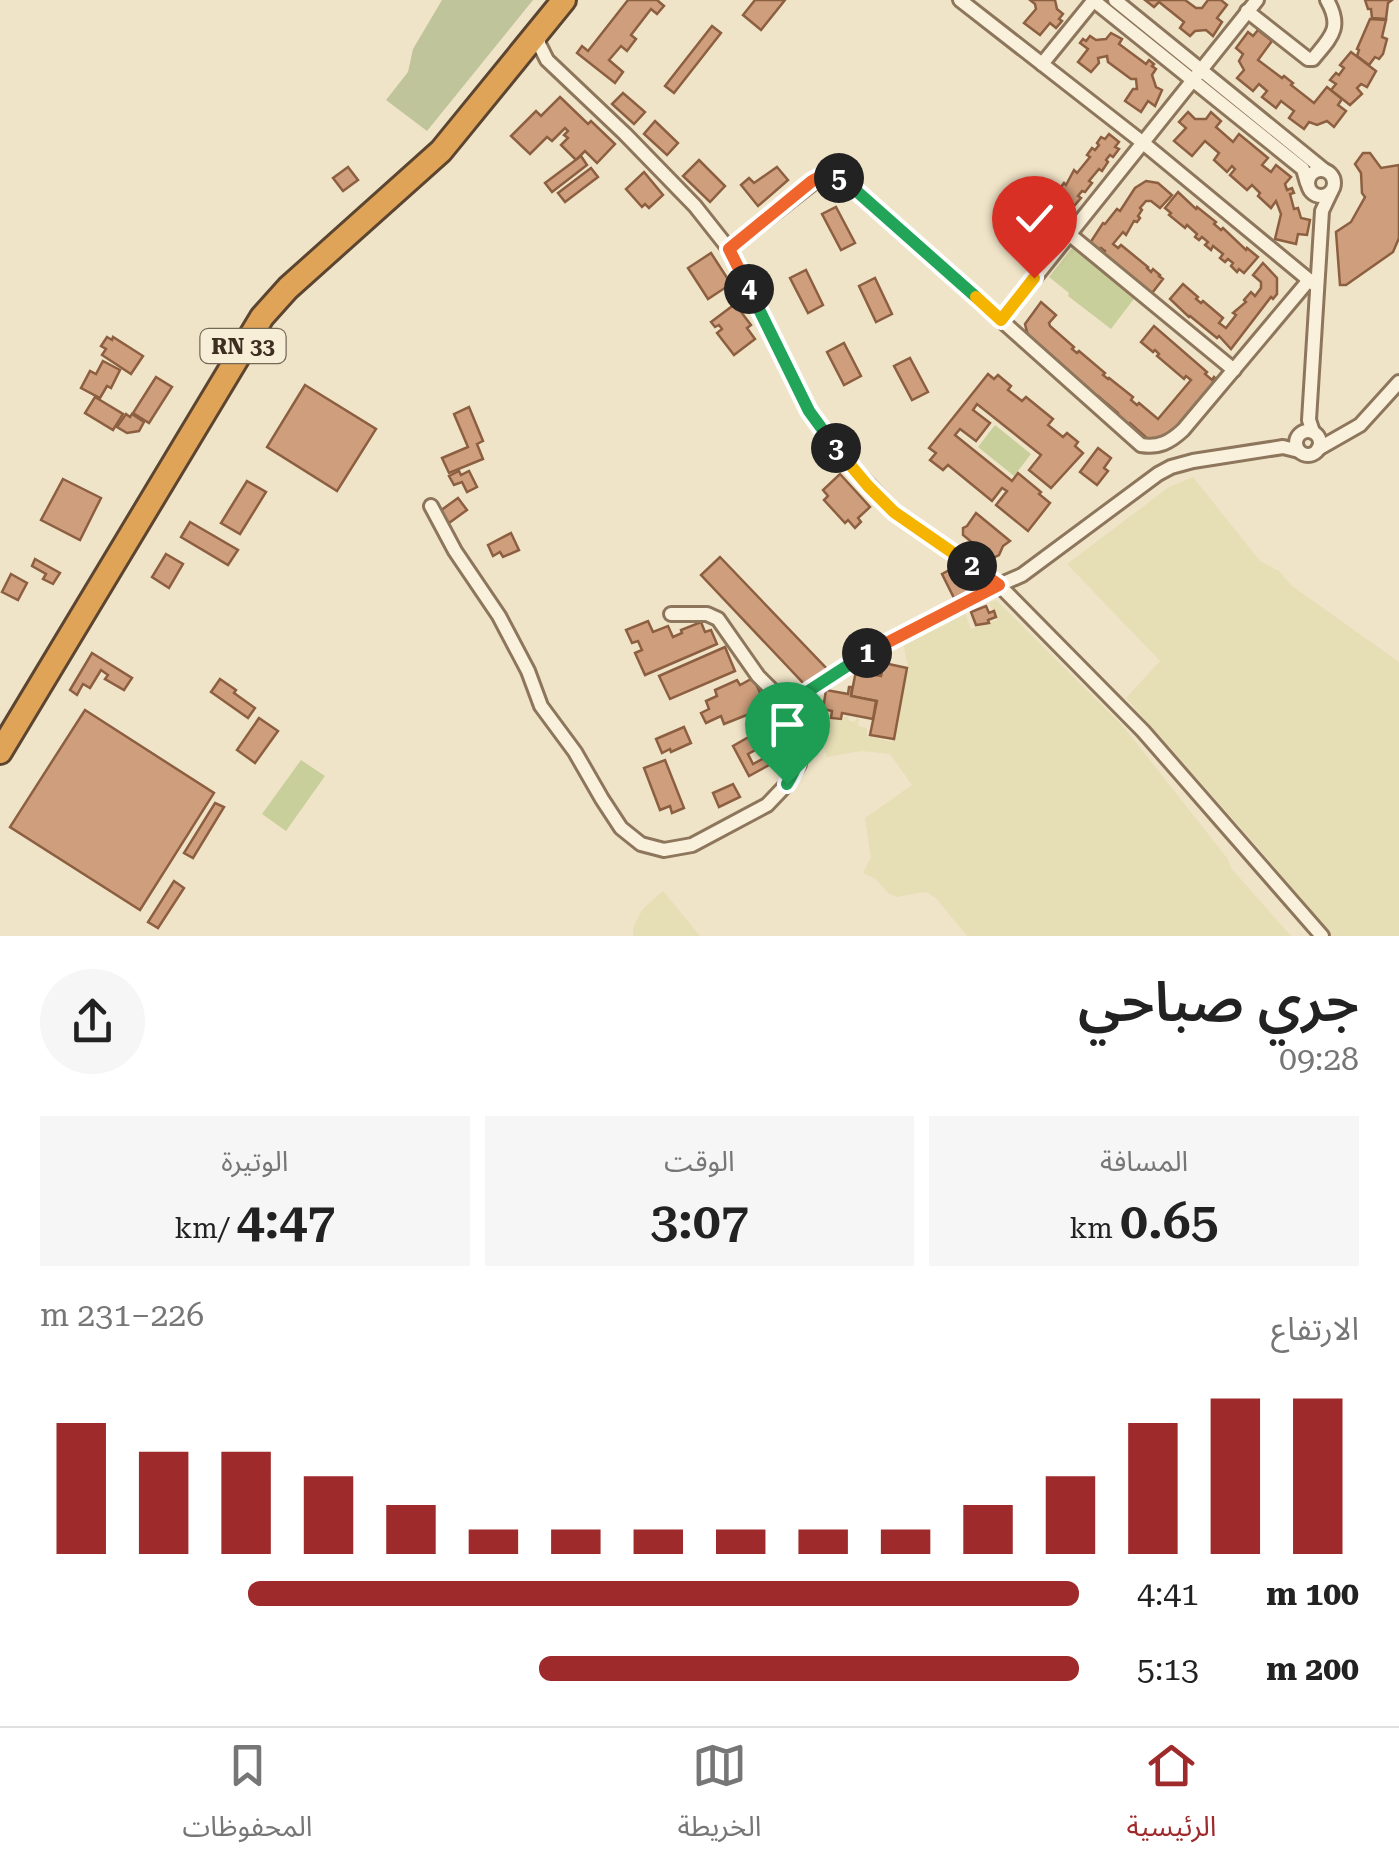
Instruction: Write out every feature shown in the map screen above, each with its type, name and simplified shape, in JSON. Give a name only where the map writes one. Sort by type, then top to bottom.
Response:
[{"type":"highway","name":"RN 33","points":[[0,731],[250,312],[286,273],[430,145],[547,0]]},
{"type":"highway","name":"RN 33","points":[[0,752],[182,446],[270,307],[441,152],[564,0]]},
{"type":"street","points":[[960,0],[1312,282]]},
{"type":"street","points":[[1042,64],[1093,0],[1334,179],[1322,211],[1312,282],[1313,428],[1320,441],[1318,449]]},
{"type":"street","points":[[1114,0],[1304,169],[1322,211]]},
{"type":"street","points":[[1001,320],[1252,6],[1308,60],[1333,35],[1336,22],[1328,0]]},
{"type":"street","points":[[539,31],[539,44],[547,60],[695,206],[729,249],[809,411],[868,486],[894,512],[999,585],[1143,731],[1322,936]]},
{"type":"street","points":[[514,62],[530,56],[547,60]]},
{"type":"street","points":[[1310,188],[1312,172],[1324,170]]},
{"type":"street","points":[[729,249],[812,181],[823,175],[844,180],[1141,445],[1153,447],[1170,442],[1184,430],[1312,282]]},
{"type":"street","points":[[1310,188],[1324,196],[1331,192]]},
{"type":"street","points":[[1069,234],[1234,370]]},
{"type":"street","points":[[787,705],[871,650],[1022,576],[1158,474],[1193,462],[1283,447],[1312,454],[1360,425],[1399,382]]},
{"type":"street","points":[[1283,447],[1313,428],[1335,439]]},
{"type":"street","points":[[1298,436],[1299,451]]},
{"type":"street","points":[[432,506],[455,551],[499,616],[542,706],[621,828],[642,844],[664,850],[692,845],[767,805],[799,764],[800,732],[787,705],[758,676],[718,619],[707,614],[671,614]]},
{"type":"shaded area","points":[[1193,477],[1260,561],[1279,571],[1292,586],[1399,662],[1399,936],[1330,936],[1263,853],[1126,698],[1160,661],[1067,564],[1169,487]]},
{"type":"shaded area","points":[[996,600],[1123,726],[1231,868],[1291,936],[967,936],[928,893],[897,897],[863,873],[871,857],[865,818],[912,785],[890,754],[861,751],[827,757],[808,701],[817,694],[819,701],[825,702],[823,709],[832,711],[831,718],[843,721],[844,716],[855,722],[859,719],[858,726],[867,728],[867,736],[892,742],[909,671],[903,642],[965,613],[971,629],[997,620],[989,603]]},
{"type":"shaded area","points":[[663,891],[700,936],[633,936],[642,910]]},
{"type":"green space","points":[[442,0],[533,0],[427,131],[386,100],[408,72],[413,49]]},
{"type":"green space","points":[[1073,247],[1136,296],[1111,329],[1049,277]]},
{"type":"green space","points":[[995,425],[1031,454],[1014,476],[978,447]]},
{"type":"green space","points":[[301,760],[325,776],[286,831],[262,814]]},
{"type":"building","points":[[628,0],[657,0],[664,6],[657,14],[651,9],[631,35],[636,39],[627,51],[621,46],[609,60],[623,72],[615,83],[577,53],[582,46],[588,51]]},
{"type":"building","points":[[755,0],[785,0],[761,30],[743,15]]},
{"type":"building","points":[[1030,0],[1055,0],[1063,14],[1059,19],[1062,21],[1056,28],[1050,23],[1040,35],[1024,23],[1036,9]]},
{"type":"building","points":[[1145,0],[1185,0],[1196,8],[1202,8],[1208,0],[1221,0],[1227,5],[1217,18],[1222,22],[1213,36],[1206,30],[1190,36],[1180,28],[1184,22],[1159,2],[1154,7]]},
{"type":"building","points":[[1365,0],[1392,0],[1386,19],[1372,18]]},
{"type":"building","points":[[1370,19],[1386,20],[1382,37],[1387,39],[1383,54],[1369,65],[1357,56],[1357,49]]},
{"type":"building","points":[[712,26],[721,33],[674,93],[665,86]]},
{"type":"building","points":[[1258,30],[1272,41],[1258,60],[1284,76],[1314,103],[1327,87],[1342,99],[1338,105],[1346,111],[1334,127],[1327,121],[1317,125],[1309,122],[1304,129],[1289,118],[1294,111],[1281,101],[1276,108],[1262,97],[1267,91],[1259,84],[1253,91],[1237,78],[1244,70],[1239,61],[1243,54],[1236,48],[1248,32],[1253,36]]},
{"type":"building","points":[[1111,33],[1146,64],[1149,60],[1154,64],[1152,75],[1156,87],[1162,90],[1155,106],[1148,101],[1141,112],[1125,101],[1137,89],[1136,79],[1108,62],[1107,56],[1098,58],[1099,63],[1091,72],[1078,62],[1088,49],[1080,43],[1083,39],[1106,39]]},
{"type":"building","points":[[1351,52],[1376,71],[1367,87],[1361,84],[1357,88],[1362,94],[1350,105],[1331,90],[1336,84],[1330,80],[1336,73],[1339,75],[1344,68],[1340,65]]},
{"type":"building","points":[[623,93],[645,112],[634,124],[612,104]]},
{"type":"building","points":[[560,97],[615,144],[597,163],[585,151],[576,160],[561,145],[568,138],[565,128],[552,141],[547,137],[530,154],[511,136],[536,111],[541,116]]},
{"type":"building","points":[[1188,112],[1195,119],[1206,119],[1211,112],[1221,121],[1216,127],[1233,142],[1239,134],[1268,158],[1262,165],[1271,172],[1276,165],[1291,177],[1285,184],[1294,193],[1290,194],[1294,209],[1298,208],[1301,218],[1310,220],[1307,235],[1298,234],[1296,244],[1275,239],[1281,214],[1276,201],[1271,208],[1252,185],[1247,190],[1230,175],[1235,169],[1232,166],[1227,172],[1214,160],[1219,153],[1205,141],[1192,156],[1174,141],[1186,128],[1179,122]]},
{"type":"building","points":[[655,121],[678,143],[667,155],[644,134]]},
{"type":"building","points":[[1109,134],[1119,142],[1115,147],[1119,149],[1089,181],[1092,183],[1078,196],[1081,198],[1065,212],[1054,202],[1060,194],[1057,192],[1090,157],[1087,155],[1099,145],[1101,137],[1105,139]]},
{"type":"building","points":[[1363,153],[1370,153],[1381,168],[1399,165],[1399,238],[1393,252],[1346,285],[1340,285],[1336,232],[1351,222],[1365,197],[1361,173],[1355,164]]},
{"type":"building","points":[[581,156],[587,165],[552,192],[545,183]]},
{"type":"building","points":[[699,160],[725,186],[710,202],[683,176]]},
{"type":"building","points":[[348,167],[358,180],[343,191],[333,178]]},
{"type":"building","points":[[777,167],[788,180],[758,206],[741,185],[749,178],[754,183]]},
{"type":"building","points":[[591,168],[598,177],[565,202],[558,193]]},
{"type":"building","points":[[644,172],[663,195],[649,208],[645,204],[642,207],[626,189]]},
{"type":"building","points":[[1146,181],[1158,183],[1172,195],[1160,208],[1146,201],[1137,222],[1113,244],[1118,248],[1121,245],[1151,272],[1153,269],[1160,275],[1163,279],[1152,293],[1132,281],[1103,254],[1105,251],[1090,243],[1103,223],[1117,209],[1120,211],[1135,188]]},
{"type":"building","points":[[1178,192],[1258,257],[1244,273],[1239,269],[1237,272],[1231,266],[1233,263],[1220,258],[1223,254],[1213,246],[1211,250],[1202,237],[1199,240],[1187,225],[1185,228],[1169,215],[1165,208]]},
{"type":"building","points":[[836,207],[855,243],[841,250],[822,214]]},
{"type":"building","points":[[711,253],[731,284],[708,299],[688,268]]},
{"type":"building","points":[[1263,263],[1277,278],[1277,294],[1231,349],[1170,299],[1183,284],[1196,299],[1223,318],[1219,323],[1226,328],[1251,292],[1255,296],[1261,288],[1261,282],[1253,275]]},
{"type":"building","points":[[806,270],[823,305],[808,313],[790,278]]},
{"type":"building","points":[[875,278],[892,314],[876,322],[859,286]]},
{"type":"building","points":[[1041,302],[1056,315],[1050,326],[1072,349],[1158,419],[1191,380],[1186,376],[1184,379],[1155,350],[1141,342],[1154,326],[1205,374],[1218,381],[1165,441],[1150,441],[1116,416],[1118,413],[1098,396],[1095,398],[1028,336],[1025,324]]},
{"type":"building","points":[[735,304],[751,325],[747,328],[755,339],[734,355],[717,333],[722,329],[711,322]]},
{"type":"building","points":[[107,337],[143,356],[131,374],[102,355],[106,349],[101,346]]},
{"type":"building","points":[[844,343],[861,376],[844,385],[827,352]]},
{"type":"building","points":[[910,358],[928,392],[912,400],[894,366]]},
{"type":"building","points":[[103,361],[120,370],[111,388],[107,386],[100,398],[81,388],[90,371],[96,374]]},
{"type":"building","points":[[988,374],[994,379],[998,375],[1011,386],[1008,390],[1022,401],[1026,397],[1053,419],[1048,425],[1063,437],[1067,433],[1083,453],[1051,488],[1029,470],[1041,455],[977,404],[973,410],[990,423],[976,441],[960,429],[955,435],[1012,481],[1018,473],[1050,503],[1028,531],[996,505],[1007,491],[1002,488],[992,501],[948,465],[943,470],[930,460],[936,453],[929,448]]},
{"type":"building","points":[[156,377],[172,387],[149,423],[133,413]]},
{"type":"building","points":[[305,385],[376,429],[337,491],[267,447]]},
{"type":"building","points":[[95,397],[123,414],[113,430],[85,413]]},
{"type":"building","points":[[469,407],[483,441],[477,444],[483,459],[449,473],[442,458],[468,447],[454,414]]},
{"type":"building","points":[[126,414],[144,422],[139,431],[127,433],[117,427]]},
{"type":"building","points":[[1098,448],[1111,458],[1104,468],[1108,471],[1097,485],[1080,472]]},
{"type":"building","points":[[459,471],[461,475],[469,471],[477,487],[467,492],[462,482],[454,485],[449,476]]},
{"type":"building","points":[[840,474],[870,507],[858,518],[861,522],[855,528],[824,500],[828,496],[823,490]]},
{"type":"building","points":[[63,479],[101,498],[80,540],[41,520]]},
{"type":"building","points":[[247,481],[266,492],[240,534],[221,523]]},
{"type":"building","points":[[458,498],[467,510],[449,523],[440,511]]},
{"type":"building","points":[[976,513],[1010,541],[993,558],[963,535],[963,528]]},
{"type":"building","points":[[190,522],[238,550],[228,565],[181,537]]},
{"type":"building","points":[[511,533],[519,550],[503,557],[500,552],[493,556],[488,545]]},
{"type":"building","points":[[166,554],[183,564],[169,588],[152,577]]},
{"type":"building","points":[[720,557],[828,670],[807,687],[701,575]]},
{"type":"building","points":[[35,559],[60,573],[53,584],[43,579],[46,574],[32,566]]},
{"type":"building","points":[[957,566],[977,587],[954,598],[942,574]]},
{"type":"building","points":[[11,574],[27,583],[18,600],[2,592]]},
{"type":"building","points":[[986,606],[996,617],[976,625],[971,612]]},
{"type":"building","points":[[648,621],[653,632],[668,626],[673,637],[701,622],[705,632],[711,630],[717,644],[645,675],[635,653],[642,650],[638,641],[632,643],[626,630]]},
{"type":"building","points":[[725,647],[735,671],[670,699],[659,676]]},
{"type":"building","points":[[92,653],[132,678],[124,690],[105,679],[108,675],[101,670],[90,688],[83,684],[77,695],[70,690]]},
{"type":"building","points":[[884,663],[907,668],[894,739],[870,735],[877,701],[851,696],[856,671],[881,676]]},
{"type":"building","points":[[753,678],[767,707],[724,724],[721,716],[706,723],[701,713],[709,709],[706,701],[717,696],[715,690]]},
{"type":"building","points":[[220,679],[255,708],[248,718],[211,692]]},
{"type":"building","points":[[849,687],[851,696],[876,701],[873,719],[842,713],[841,719],[831,718],[832,711],[823,709],[826,690],[848,694]]},
{"type":"building","points":[[85,710],[214,793],[140,910],[10,827]]},
{"type":"building","points":[[259,718],[278,731],[255,763],[237,750]]},
{"type":"building","points":[[684,727],[691,743],[662,753],[656,739]]},
{"type":"building","points":[[754,734],[761,747],[748,754],[753,764],[770,755],[766,748],[775,744],[782,758],[749,776],[733,746]]},
{"type":"building","points":[[665,760],[684,808],[672,813],[670,806],[660,810],[644,768]]},
{"type":"building","points":[[733,784],[740,797],[719,807],[713,793]]},
{"type":"building","points":[[215,803],[224,807],[193,858],[184,853]]},
{"type":"building","points":[[174,881],[184,888],[158,928],[148,922]]},
{"type":"route","points":[[787,784],[799,764],[800,748],[796,718],[787,705],[871,650],[999,585],[894,512],[824,433],[809,411],[729,249],[823,175],[844,180],[1001,320],[1034,278]]}]
